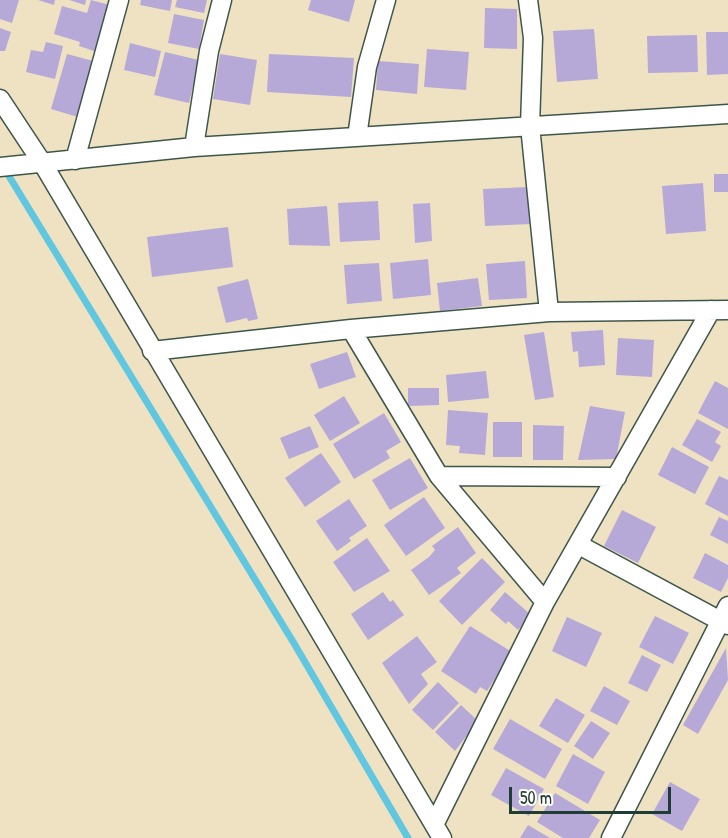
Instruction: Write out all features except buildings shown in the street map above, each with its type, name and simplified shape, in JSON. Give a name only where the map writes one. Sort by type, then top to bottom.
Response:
[{"type":"street","points":[[75,160],[119,0]]},
{"type":"street","points":[[194,147],[209,51],[222,0]]},
{"type":"street","points":[[357,137],[367,67],[386,0]]},
{"type":"street","points":[[528,0],[533,38],[530,126],[549,312]]},
{"type":"street","points":[[0,99],[43,164],[438,832]]},
{"type":"street","points":[[0,167],[194,147],[728,114]]},
{"type":"street","points":[[152,351],[351,329],[549,312],[719,310]]},
{"type":"street","points":[[438,832],[545,602],[617,477],[719,310]]},
{"type":"street","points":[[351,329],[439,476],[545,602]]},
{"type":"street","points":[[439,476],[617,477]]},
{"type":"street","points":[[579,545],[725,617],[611,838]]},
{"type":"waterway","points":[[4,168],[295,645],[408,838]]}]
